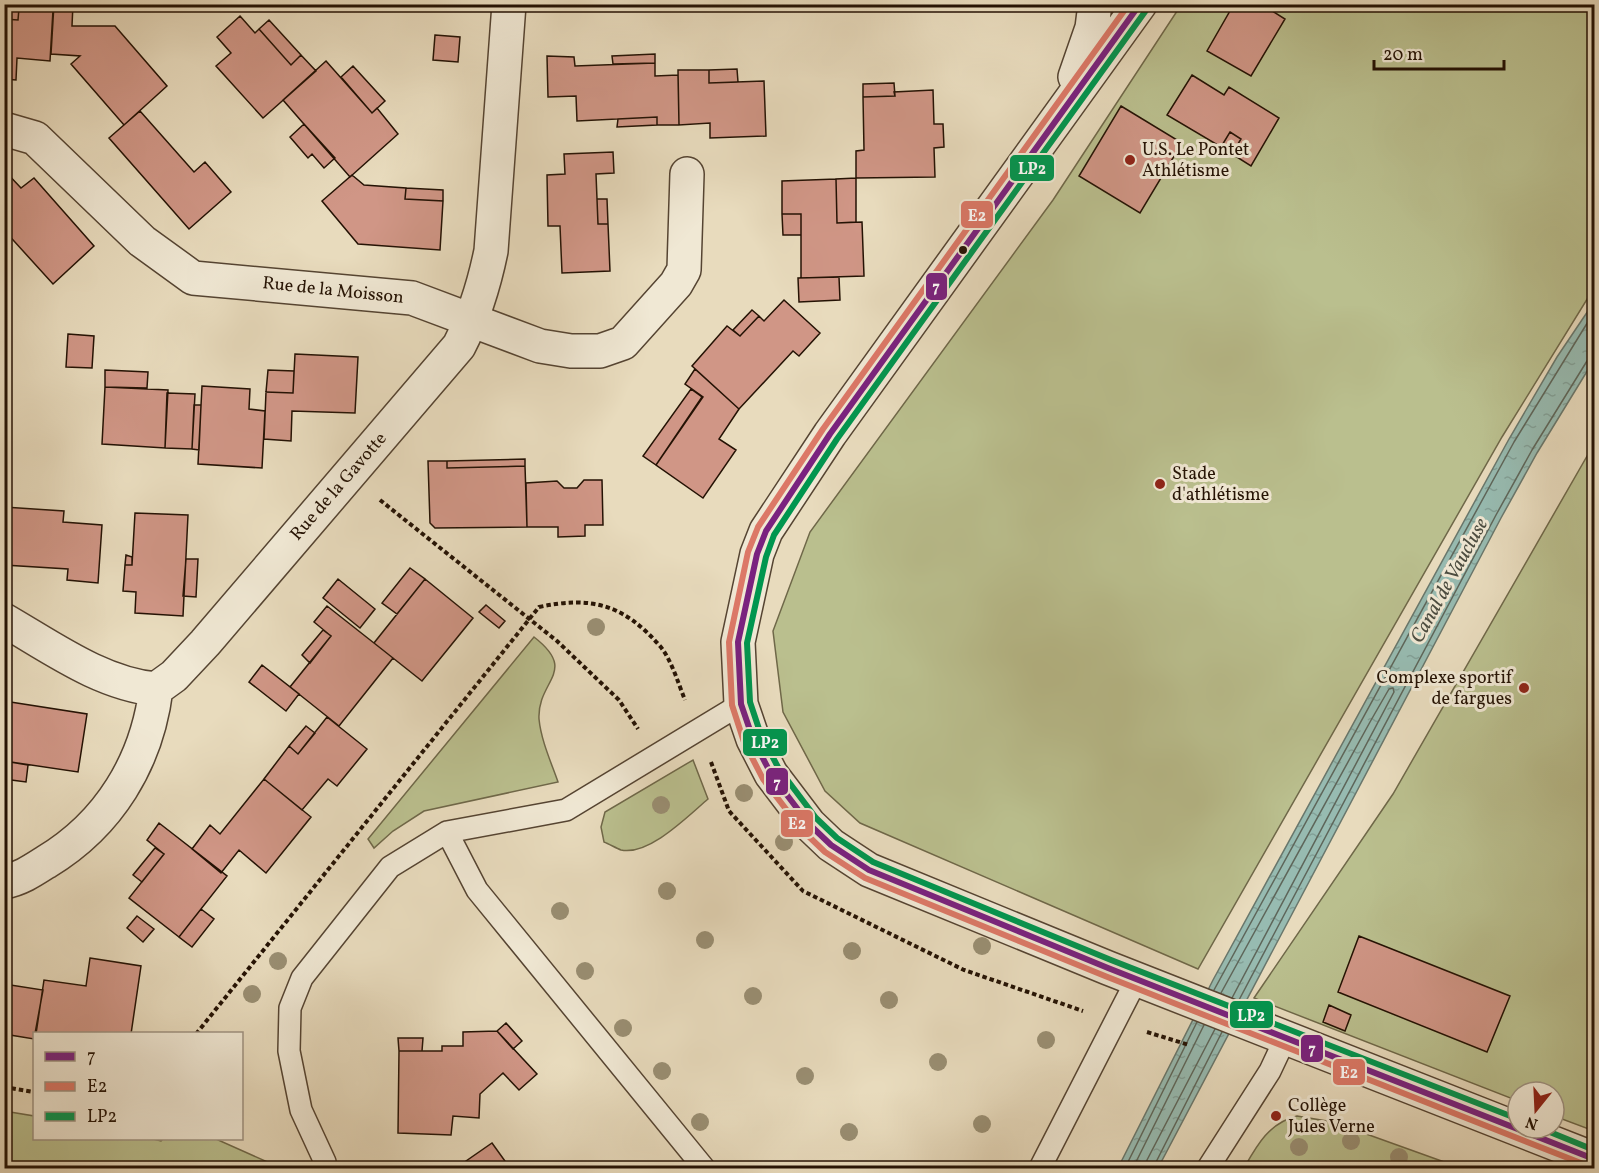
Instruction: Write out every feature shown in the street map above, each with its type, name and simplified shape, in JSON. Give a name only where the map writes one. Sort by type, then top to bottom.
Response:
[{"type":"street","name":"Rue de la Gavotte","points":[[156,689],[174,676],[205,643],[442,368],[459,346],[472,321],[484,285],[491,251],[509,4]]},
{"type":"street","points":[[1140,4],[830,434],[766,531],[757,554],[738,642],[741,704],[753,739],[771,774],[789,800],[831,845],[869,870],[1137,979],[1594,1159]]},
{"type":"street","points":[[1060,115],[1092,28],[1094,5]]},
{"type":"street","name":"Rue de la Moisson","points":[[4,129],[35,138],[142,242],[193,278],[412,298],[540,346],[572,351],[600,351],[623,344],[676,284],[684,270],[687,174]]},
{"type":"street","points":[[4,620],[99,673],[137,687],[156,689],[142,749],[124,787],[93,826],[60,854],[19,879],[4,882]]},
{"type":"lane","points":[[324,1162],[301,1110],[289,1052],[290,1008],[302,978],[390,867],[447,832],[566,810],[700,731],[741,704]]},
{"type":"lane","points":[[447,832],[477,890],[702,1168]]},
{"type":"lane","points":[[1040,1168],[1137,979]]},
{"type":"lane","points":[[1208,1168],[1270,1071],[1286,1037]]},
{"type":"path","points":[[350,475],[557,641],[619,700],[659,755]]},
{"type":"path","points":[[198,1032],[539,607],[569,600],[603,604],[624,614],[661,646],[700,731],[729,811],[803,891],[964,970],[1193,1047]]},
{"type":"path","points":[[4,1087],[33,1092]]},
{"type":"green space","name":"Stade d'athlétisme","points":[[1181,5],[1594,5],[1594,288],[1502,437],[1198,969],[860,823],[825,791],[783,712],[773,631],[810,532],[1053,200]]},
{"type":"green space","name":"Complexe sportif de fargues","points":[[1594,444],[1594,1131],[1566,1120],[1566,1080],[1506,1080],[1506,1096],[1254,998],[1393,794]]},
{"type":"green space","points":[[534,637],[547,649],[555,668],[540,706],[539,719],[544,743],[558,782],[424,811],[393,831],[374,848],[368,839]]},
{"type":"green space","points":[[693,760],[708,799],[668,833],[644,847],[621,850],[604,842],[601,827],[605,812]]},
{"type":"green space","points":[[4,1111],[33,1116],[33,1140],[218,1140],[281,1168],[5,1168]]},
{"type":"green space","points":[[1297,1116],[1333,1122],[1461,1168],[1244,1168],[1259,1143],[1271,1129]]},
{"type":"water","name":"Canal de Vaucluse","points":[[1594,302],[1594,360],[1537,453],[1501,518],[1158,1168],[1118,1168],[1213,980],[1509,439],[1557,357]]},
{"type":"building","points":[[54,4],[73,4],[72,26],[115,26],[167,86],[124,125],[71,64],[80,56],[51,54]]},
{"type":"building","points":[[1234,4],[1261,4],[1285,19],[1251,76],[1207,51]]},
{"type":"building","points":[[4,7],[19,8],[18,20],[4,19]]},
{"type":"building","points":[[19,8],[53,10],[50,61],[17,58],[16,80],[4,79],[4,19],[18,20]]},
{"type":"building","points":[[240,16],[255,33],[259,29],[291,65],[301,55],[316,71],[263,118],[216,66],[231,53],[217,37]]},
{"type":"building","points":[[269,20],[301,55],[291,65],[259,29]]},
{"type":"building","points":[[435,35],[460,37],[458,62],[433,60]]},
{"type":"building","points":[[655,54],[655,63],[613,64],[612,56]]},
{"type":"building","points":[[547,56],[574,57],[575,66],[655,63],[655,76],[678,75],[679,125],[657,125],[657,117],[577,121],[576,96],[548,97]]},
{"type":"building","points":[[326,61],[372,113],[377,108],[398,134],[350,177],[283,100]]},
{"type":"building","points":[[353,66],[385,101],[372,113],[341,77]]},
{"type":"building","points":[[737,69],[738,82],[709,83],[709,70]]},
{"type":"building","points":[[678,70],[709,70],[709,83],[764,81],[766,136],[710,138],[710,123],[679,125]]},
{"type":"building","points":[[1192,75],[1224,95],[1229,87],[1279,118],[1251,166],[1232,154],[1241,139],[1230,132],[1221,147],[1167,115]]},
{"type":"building","points":[[894,83],[895,96],[863,97],[863,84]]},
{"type":"building","points":[[933,90],[934,124],[943,124],[944,147],[934,148],[935,177],[856,178],[856,151],[864,150],[863,97],[895,96],[894,92]]},
{"type":"building","name":"U.S. Le Pontet Athlétisme","points":[[1121,106],[1182,143],[1140,213],[1079,176]]},
{"type":"building","points":[[140,111],[194,172],[205,162],[231,192],[189,229],[109,138]]},
{"type":"building","points":[[657,117],[657,125],[617,127],[618,119]]},
{"type":"building","points":[[304,124],[335,158],[324,168],[312,154],[308,158],[290,137]]},
{"type":"building","points":[[1230,132],[1241,139],[1232,154],[1221,147]]},
{"type":"building","points":[[613,152],[614,173],[596,174],[598,224],[608,224],[610,271],[562,273],[560,226],[548,226],[547,175],[565,174],[564,154]]},
{"type":"building","points":[[4,170],[21,188],[34,178],[94,246],[53,284],[4,230]]},
{"type":"building","points":[[352,175],[364,185],[406,188],[405,199],[443,201],[440,250],[358,244],[322,201]]},
{"type":"building","points":[[856,178],[856,222],[837,223],[836,179]]},
{"type":"building","points":[[836,179],[837,223],[862,222],[864,276],[801,278],[801,214],[782,214],[782,181]]},
{"type":"building","points":[[406,188],[443,190],[443,201],[405,199]]},
{"type":"building","points":[[597,199],[607,199],[608,224],[598,224]]},
{"type":"building","points":[[782,214],[801,214],[801,235],[783,235]]},
{"type":"building","points":[[839,277],[840,300],[799,302],[798,278]]},
{"type":"building","points":[[784,300],[820,333],[799,356],[793,351],[739,409],[692,366],[727,326],[740,336],[759,316],[764,321]]},
{"type":"building","points":[[752,310],[759,316],[740,336],[733,330]]},
{"type":"building","points":[[68,334],[94,336],[92,368],[66,367]]},
{"type":"building","points":[[295,354],[358,357],[355,413],[292,411],[291,441],[264,439],[266,392],[293,393]]},
{"type":"building","points":[[695,369],[739,409],[719,439],[736,450],[703,498],[656,465],[703,397],[685,384]]},
{"type":"building","points":[[105,370],[148,372],[147,388],[105,387]]},
{"type":"building","points":[[268,370],[294,371],[293,393],[266,392]]},
{"type":"building","points":[[202,386],[250,389],[249,409],[265,411],[262,468],[198,464]]},
{"type":"building","points":[[105,387],[168,390],[165,448],[102,444]]},
{"type":"building","points":[[691,389],[702,397],[656,465],[643,456]]},
{"type":"building","points":[[167,393],[195,394],[192,449],[165,448]]},
{"type":"building","points":[[194,405],[201,405],[199,450],[192,449]]},
{"type":"building","points":[[525,459],[525,466],[447,468],[447,461]]},
{"type":"building","points":[[428,461],[447,461],[447,468],[525,466],[527,527],[435,528],[430,523]]},
{"type":"building","points":[[584,480],[602,480],[603,525],[585,525],[585,536],[558,537],[558,527],[527,527],[526,483],[557,481],[564,488],[577,488]]},
{"type":"building","points":[[4,507],[64,511],[63,522],[102,525],[98,583],[67,580],[68,569],[4,565]]},
{"type":"building","points":[[135,513],[188,515],[183,616],[135,613],[136,592],[123,591],[125,565],[132,565]]},
{"type":"building","points":[[126,555],[132,557],[132,565],[125,565]]},
{"type":"building","points":[[186,559],[198,559],[196,597],[183,596]]},
{"type":"building","points":[[410,568],[425,579],[397,614],[382,603]]},
{"type":"building","points":[[338,579],[375,609],[360,628],[323,598]]},
{"type":"building","points":[[425,579],[473,618],[422,681],[374,643]]},
{"type":"building","points":[[486,605],[505,621],[499,628],[479,612]]},
{"type":"building","points":[[327,606],[393,658],[339,726],[290,687],[331,636],[314,622]]},
{"type":"building","points":[[323,630],[331,636],[310,663],[302,655]]},
{"type":"building","points":[[262,665],[299,694],[286,711],[249,682]]},
{"type":"building","points":[[4,701],[87,714],[78,772],[4,761]]},
{"type":"building","points":[[327,717],[367,749],[337,786],[328,779],[302,810],[264,779],[289,746],[298,754]]},
{"type":"building","points":[[306,726],[315,733],[298,754],[289,746]]},
{"type":"building","points":[[4,761],[28,765],[26,782],[4,779]]},
{"type":"building","points":[[264,779],[311,817],[266,873],[239,850],[221,873],[192,849],[210,825],[220,834]]},
{"type":"building","points":[[159,823],[227,876],[179,937],[129,898],[164,854],[147,840]]},
{"type":"building","points":[[155,848],[164,854],[142,882],[133,875]]},
{"type":"building","points":[[201,909],[214,919],[192,947],[179,937]]},
{"type":"building","points":[[137,916],[154,929],[143,942],[127,928]]},
{"type":"building","points":[[1359,936],[1510,996],[1487,1052],[1338,992]]},
{"type":"building","points":[[90,958],[141,966],[131,1032],[36,1032],[44,980],[86,986]]},
{"type":"building","points":[[4,984],[43,990],[33,1039],[4,1034]]},
{"type":"building","points":[[1329,1005],[1351,1015],[1345,1031],[1323,1022]]},
{"type":"building","points":[[506,1023],[522,1041],[513,1049],[497,1031]]},
{"type":"building","points":[[497,1031],[537,1074],[519,1090],[503,1073],[480,1094],[479,1118],[453,1116],[451,1135],[398,1133],[399,1051],[442,1051],[442,1046],[463,1046],[463,1032]]},
{"type":"building","points":[[398,1038],[423,1038],[422,1051],[399,1051]]},
{"type":"building","points":[[492,1143],[510,1168],[456,1168]]},
{"type":"transit line","name":"E2","points":[[1129,4],[823,429],[758,527],[748,552],[729,642],[732,705],[744,742],[763,779],[802,830],[825,852],[865,878],[1105,976],[1591,1167]]},
{"type":"transit line","name":"7","points":[[1140,4],[830,434],[766,531],[757,554],[738,642],[741,704],[753,739],[771,774],[809,824],[831,845],[869,870],[1108,968],[1594,1159]]},
{"type":"transit line","name":"LP2","points":[[1147,9],[837,439],[774,535],[766,557],[747,643],[750,702],[761,735],[779,769],[816,818],[837,838],[873,862],[1111,960],[1506,1114]]},
{"type":"transit line","name":"LP2","points":[[1566,1139],[1594,1150]]},
{"type":"place","name":"U.S. Le Pontet Athlétisme","points":[[1130,160]]},
{"type":"place","name":"Stade d'athlétisme","points":[[1160,484]]},
{"type":"place","name":"Complexe sportif de fargues","points":[[1524,688]]},
{"type":"place","name":"Collège Jules Verne","points":[[1276,1116]]}]
